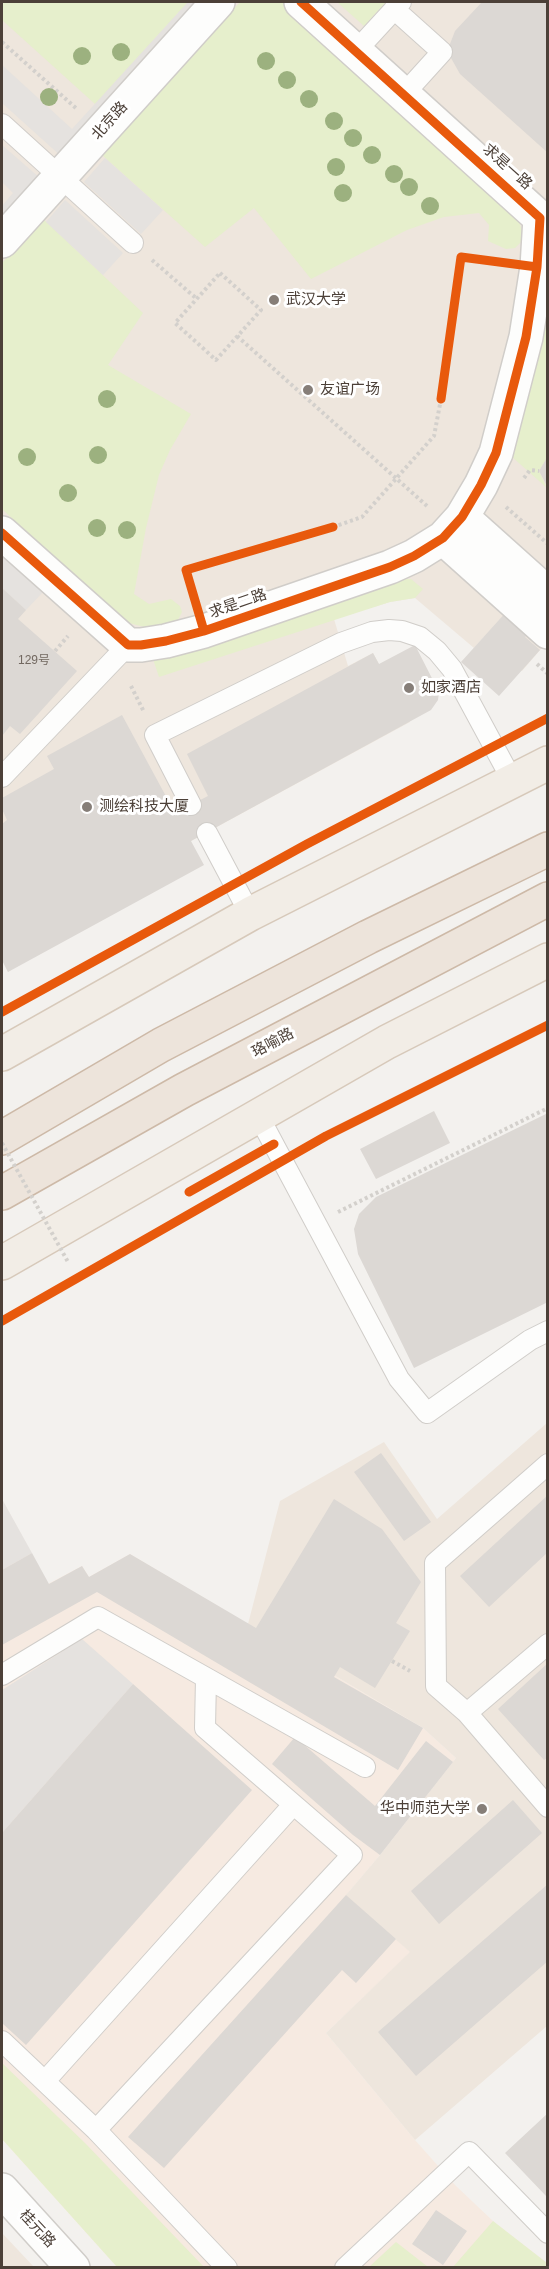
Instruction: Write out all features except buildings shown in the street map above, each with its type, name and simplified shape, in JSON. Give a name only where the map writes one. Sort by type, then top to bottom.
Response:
[{"type":"highway","points":[[2,1138],[161,1045],[368,938],[548,849]]},
{"type":"highway","name":"珞喻路","points":[[2,1194],[194,1085],[548,899]]},
{"type":"main road","points":[[2,1054],[250,914],[548,763]]},
{"type":"main road","points":[[2,1263],[387,1042],[548,960]]},
{"type":"street","name":"北京路","points":[[2,242],[218,2]]},
{"type":"street","name":"求是一路","points":[[301,2],[544,220],[526,337],[496,453],[481,484],[452,528]]},
{"type":"street","points":[[452,528],[548,594]]},
{"type":"street","points":[[452,528],[540,646]]},
{"type":"street","name":"求是二路","points":[[128,645],[166,641],[204,631],[390,567],[414,556],[452,528]]},
{"type":"street","points":[[2,533],[128,645]]},
{"type":"street","name":"桂元路","points":[[2,2190],[73,2268]]},
{"type":"lane","points":[[356,51],[397,5],[441,52],[404,94]]},
{"type":"lane","points":[[2,124],[133,243]]},
{"type":"lane","points":[[191,805],[155,735],[341,643],[372,632],[389,630],[402,631],[420,637],[437,651],[452,669],[512,780]]},
{"type":"lane","points":[[2,777],[128,645]]},
{"type":"lane","points":[[207,833],[250,914]]},
{"type":"lane","points":[[258,1115],[399,1379],[427,1413],[530,1340],[548,1331]]},
{"type":"lane","points":[[548,1464],[435,1563],[436,1686],[467,1713],[548,1807]]},
{"type":"lane","points":[[2,1675],[98,1617],[364,1767]]},
{"type":"lane","points":[[467,1713],[548,1644]]},
{"type":"lane","points":[[96,2130],[352,1855],[205,1728],[206,1678]]},
{"type":"lane","points":[[45,2081],[293,1805]]},
{"type":"lane","points":[[2,2041],[96,2130],[227,2268]]},
{"type":"lane","points":[[345,2268],[469,2152],[548,2233]]},
{"type":"path","points":[[2,42],[101,131]]},
{"type":"path","points":[[133,243],[197,299]]},
{"type":"path","points":[[220,273],[261,310],[237,336],[216,360],[175,323],[220,273]]},
{"type":"path","points":[[237,336],[452,528]]},
{"type":"path","points":[[322,530],[362,517],[434,436],[442,387]]},
{"type":"path","points":[[481,484],[548,543]]},
{"type":"path","points":[[540,646],[548,674]]},
{"type":"path","points":[[316,1223],[548,1108]]},
{"type":"path","points":[[2,1143],[68,1262]]},
{"type":"shaded area","name":"武汉大学","points":[[2,2],[548,2],[547,642],[522,671],[484,637],[474,648],[415,598],[390,602],[334,619],[348,666],[373,653],[410,722],[191,841],[8,972],[2,960]]},
{"type":"shaded area","points":[[188,2],[203,2],[62,157],[2,103],[2,65],[72,129]]},
{"type":"shaded area","points":[[2,145],[41,179],[2,222],[2,206],[13,193],[2,182]]},
{"type":"shaded area","points":[[105,158],[163,210],[141,234],[84,182]]},
{"type":"shaded area","points":[[65,200],[123,253],[103,275],[46,222]]},
{"type":"shaded area","points":[[2,555],[43,592],[26,610],[2,588]]},
{"type":"shaded area","name":"华中师范大学","points":[[547,1423],[547,2026],[415,2140],[326,2033],[410,1952],[346,1895],[456,1758],[423,1728],[248,1624],[280,1501],[384,1442],[437,1519]]},
{"type":"shaded area","points":[[2,1499],[48,1584],[82,1566],[89,1577],[130,1554],[423,1728],[456,1758],[347,1894],[411,1952],[326,2033],[455,2185],[493,2221],[547,2263],[547,2267],[117,2267],[2,2139]]},
{"type":"shaded area","points":[[2,1499],[32,1553],[2,1570]]},
{"type":"shaded area","points":[[82,1639],[133,1684],[2,1833],[2,1690]]},
{"type":"shaded area","points":[[2,2233],[34,2267],[2,2267]]},
{"type":"green space","points":[[2,2],[188,2],[95,104],[2,20]]},
{"type":"green space","points":[[240,2],[283,2],[501,199],[517,216],[523,233],[521,242],[515,248],[506,249],[488,241],[489,225],[479,213],[444,217],[407,230],[311,279],[254,208],[205,247],[102,155]]},
{"type":"green space","points":[[337,2],[386,2],[364,26]]},
{"type":"green space","points":[[42,218],[143,313],[108,365],[191,414],[170,450],[159,475],[146,528],[134,594],[149,604],[171,599],[180,606],[182,612],[178,620],[165,628],[152,629],[129,623],[119,616],[2,509],[2,263]]},
{"type":"green space","points":[[547,282],[548,456],[539,471],[547,488],[511,456]]},
{"type":"green space","points":[[402,579],[411,579],[423,589],[415,598],[390,602],[159,677],[153,659]]},
{"type":"green space","points":[[2,2063],[85,2143],[204,2267],[117,2267],[2,2139]]},
{"type":"green space","points":[[493,2221],[547,2263],[547,2267],[453,2267]]},
{"type":"green space","points":[[396,2242],[428,2267],[369,2267]]},
{"type":"cycle path","points":[[2,533],[128,645],[141,645],[204,631],[390,567],[414,556],[443,538],[462,517],[481,485],[496,453],[526,337],[537,267],[540,218],[301,2]]},
{"type":"cycle path","points":[[441,399],[461,257],[537,267]]},
{"type":"cycle path","points":[[204,631],[186,570],[333,527]]},
{"type":"cycle path","points":[[2,1012],[307,844],[548,718]]},
{"type":"cycle path","points":[[2,1321],[326,1136],[548,1025]]},
{"type":"cycle path","points":[[189,1192],[274,1144]]},
{"type":"place","name":"武汉大学","points":[[274,300]]},
{"type":"place","name":"友谊广场","points":[[308,390]]},
{"type":"place","name":"如家酒店","points":[[409,688]]},
{"type":"place","name":"测绘科技大厦","points":[[87,807]]},
{"type":"place","name":"华中师范大学","points":[[482,1809]]}]
